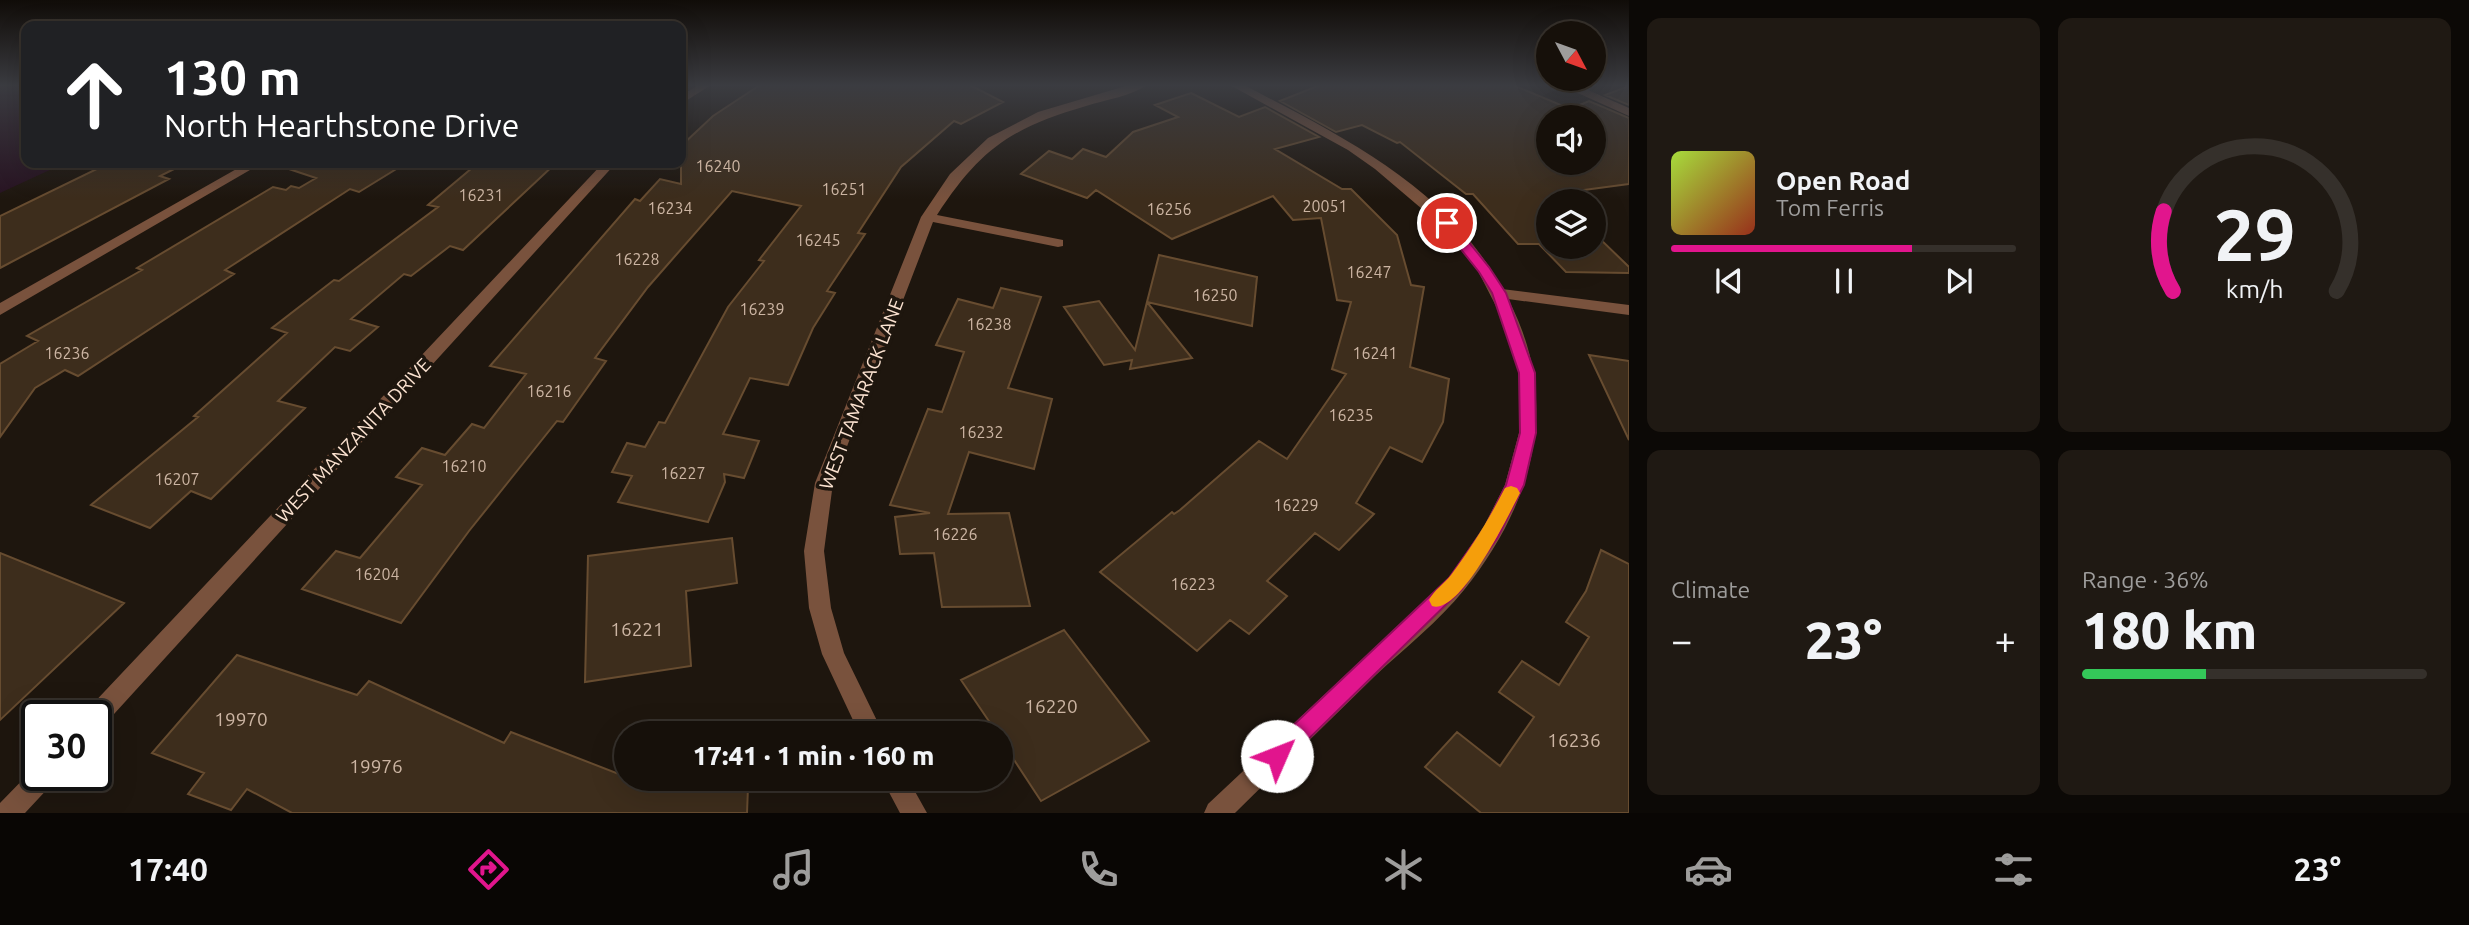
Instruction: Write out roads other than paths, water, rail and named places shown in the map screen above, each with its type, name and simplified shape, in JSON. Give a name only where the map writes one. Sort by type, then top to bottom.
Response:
[{"type":"street","name":"WEST TAMARACK LANE","points":[[865,721],[833,654],[820,608],[814,551],[824,483],[928,218],[955,177],[992,141],[1028,123]]},
{"type":"street","points":[[1217,813],[1456,584],[1491,532],[1515,485],[1528,433],[1527,373],[1499,293],[1485,270],[1447,223],[1391,174],[1352,147],[1307,123]]},
{"type":"street","points":[[0,310],[247,168]]},
{"type":"street","name":"WEST MANZANITA DRIVE","points":[[112,700],[605,168]]},
{"type":"street","points":[[928,218],[1058,243]]},
{"type":"street","points":[[1499,293],[1629,310]]},
{"type":"street","points":[[8,813],[28,791]]},
{"type":"street","points":[[901,791],[914,813]]}]
